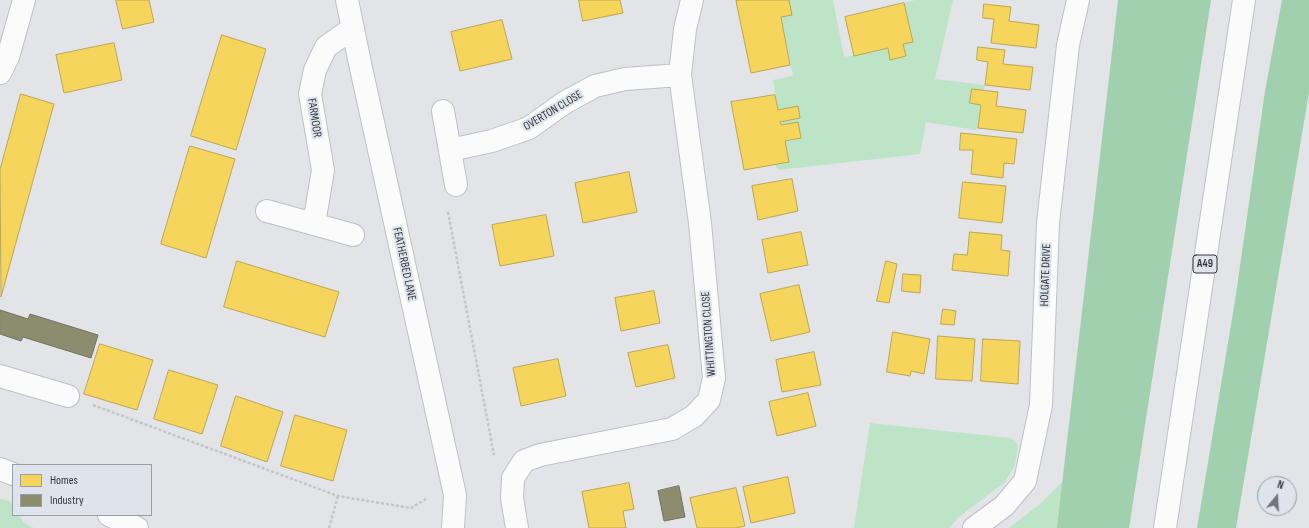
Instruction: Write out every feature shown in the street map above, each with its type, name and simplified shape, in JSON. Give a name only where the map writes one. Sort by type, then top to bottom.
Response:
[{"type":"main road","points":[[0,73],[8,57],[24,0]]},
{"type":"main road","name":"FEATHERBED LANE","points":[[347,0],[364,84],[455,495],[453,528]]},
{"type":"main road","name":"WHITTINGTON CLOSE","points":[[517,528],[512,498],[512,478],[524,461],[540,455],[672,429],[694,416],[709,400],[714,378],[700,223],[680,76],[684,29],[692,0]]},
{"type":"main road","name":"HOLGATE DRIVE","points":[[974,528],[1004,506],[1025,481],[1041,404],[1048,223],[1068,45],[1078,0]]},
{"type":"main road","name":"A49","points":[[1165,528],[1244,0]]},
{"type":"main road","name":"FARMOOR","points":[[314,224],[323,170],[310,94],[315,70],[326,47],[353,28]]},
{"type":"main road","name":"OVERTON CLOSE","points":[[450,150],[492,142],[529,128],[564,102],[595,86],[625,79],[680,76]]},
{"type":"main road","points":[[442,111],[456,185]]},
{"type":"main road","points":[[267,211],[353,235]]},
{"type":"main road","points":[[0,376],[68,396]]},
{"type":"main road","points":[[0,469],[12,474]]},
{"type":"main road","points":[[111,516],[137,528]]},
{"type":"path","points":[[456,185],[445,195],[495,456]]},
{"type":"path","points":[[68,396],[338,496],[411,508],[431,497]]},
{"type":"path","points":[[329,528],[338,496]]},
{"type":"green space","points":[[789,0],[833,0],[844,57],[888,48],[890,59],[906,56],[903,44],[913,42],[904,3],[915,0],[953,0],[935,79],[985,85],[984,91],[972,90],[970,103],[981,105],[978,128],[976,130],[926,122],[920,154],[778,170],[775,164],[789,161],[785,141],[800,138],[781,125],[780,122],[799,118],[778,110],[773,80],[793,76],[781,17],[792,15]]},
{"type":"green space","points":[[1118,0],[1211,0],[1129,528],[1057,528]]},
{"type":"green space","points":[[1282,0],[1309,0],[1309,92],[1236,528],[1197,528],[1235,301],[1265,91]]},
{"type":"green space","points":[[870,423],[1011,438],[1018,445],[1015,465],[1005,482],[959,517],[949,528],[854,528]]},
{"type":"green space","points":[[1063,481],[1057,528],[1009,528],[1040,504]]},
{"type":"green space","points":[[0,499],[10,501],[12,504],[12,516],[20,516],[24,523],[34,528],[0,528]]},
{"type":"building: Homes","points":[[116,0],[149,0],[154,22],[123,29]]},
{"type":"building: Homes","points":[[579,0],[620,0],[623,13],[583,21]]},
{"type":"building: Homes","points":[[789,0],[792,15],[781,17],[790,65],[751,73],[736,1]]},
{"type":"building: Homes","points":[[904,3],[913,42],[903,44],[906,56],[890,60],[888,48],[854,56],[845,17]]},
{"type":"building: Homes","points":[[984,4],[1011,7],[1009,21],[1039,25],[1036,48],[991,43],[994,19],[983,18]]},
{"type":"building: Homes","points":[[502,20],[512,59],[460,71],[451,32]]},
{"type":"building: Homes","points":[[222,35],[266,49],[236,150],[191,136]]},
{"type":"building: Homes","points":[[114,43],[122,80],[64,93],[56,55]]},
{"type":"building: Homes","points":[[978,47],[1005,50],[1003,64],[1033,67],[1030,90],[985,85],[988,62],[977,60]]},
{"type":"building: Homes","points":[[972,89],[998,92],[996,106],[1026,110],[1023,133],[978,128],[981,105],[970,103]]},
{"type":"building: Homes","points":[[21,94],[54,104],[1,297],[0,170]]},
{"type":"building: Homes","points":[[775,95],[778,110],[798,106],[800,118],[780,122],[781,125],[798,122],[801,138],[785,141],[789,162],[744,170],[731,102]]},
{"type":"building: Homes","points":[[961,133],[1017,139],[1014,164],[1004,163],[1003,178],[971,174],[973,150],[960,150]]},
{"type":"building: Homes","points":[[190,146],[235,159],[206,258],[161,244]]},
{"type":"building: Homes","points":[[629,172],[637,212],[583,223],[575,183]]},
{"type":"building: Homes","points":[[792,179],[798,211],[758,220],[752,186]]},
{"type":"building: Homes","points":[[963,182],[1006,186],[1002,223],[959,218]]},
{"type":"building: Homes","points":[[546,215],[554,256],[500,266],[492,225]]},
{"type":"building: Homes","points":[[801,232],[808,265],[768,273],[762,240]]},
{"type":"building: Homes","points":[[970,232],[1002,235],[1001,250],[1010,251],[1008,276],[952,270],[954,254],[967,255]]},
{"type":"building: Homes","points":[[237,261],[339,292],[325,337],[224,307]]},
{"type":"building: Homes","points":[[886,261],[897,264],[889,303],[877,301]]},
{"type":"building: Homes","points":[[903,274],[921,275],[920,293],[902,291]]},
{"type":"building: Homes","points":[[799,285],[810,332],[771,341],[760,294]]},
{"type":"building: Homes","points":[[654,291],[660,323],[621,331],[615,298]]},
{"type":"building: Homes","points":[[943,309],[956,311],[954,325],[941,324]]},
{"type":"building: Homes","points":[[893,332],[930,339],[924,374],[911,371],[910,376],[887,372]]},
{"type":"building: Homes","points":[[938,336],[975,339],[972,381],[936,379]]},
{"type":"building: Homes","points":[[983,339],[1020,341],[1018,384],[981,381]]},
{"type":"building: Homes","points":[[100,344],[153,360],[137,410],[84,394]]},
{"type":"building: Homes","points":[[668,345],[675,378],[636,387],[628,353]]},
{"type":"building: Homes","points":[[814,352],[821,385],[782,392],[776,360]]},
{"type":"building: Homes","points":[[558,359],[566,396],[521,406],[513,368]]},
{"type":"building: Homes","points":[[169,370],[218,385],[202,434],[154,419]]},
{"type":"building: Homes","points":[[808,393],[816,426],[777,436],[769,402]]},
{"type":"building: Homes","points":[[236,396],[283,412],[267,462],[221,446]]},
{"type":"building: Homes","points":[[295,415],[347,430],[333,481],[281,466]]},
{"type":"building: Homes","points":[[788,477],[795,513],[751,523],[743,487]]},
{"type":"building: Homes","points":[[629,483],[634,509],[623,511],[626,528],[589,528],[582,492]]},
{"type":"building: Homes","points":[[736,488],[745,526],[736,528],[697,528],[690,498]]},
{"type":"building: Industry","points":[[0,310],[28,319],[30,314],[98,335],[91,358],[23,337],[21,341],[0,334]]},
{"type":"building: Industry","points":[[679,486],[685,517],[664,521],[658,491]]}]
